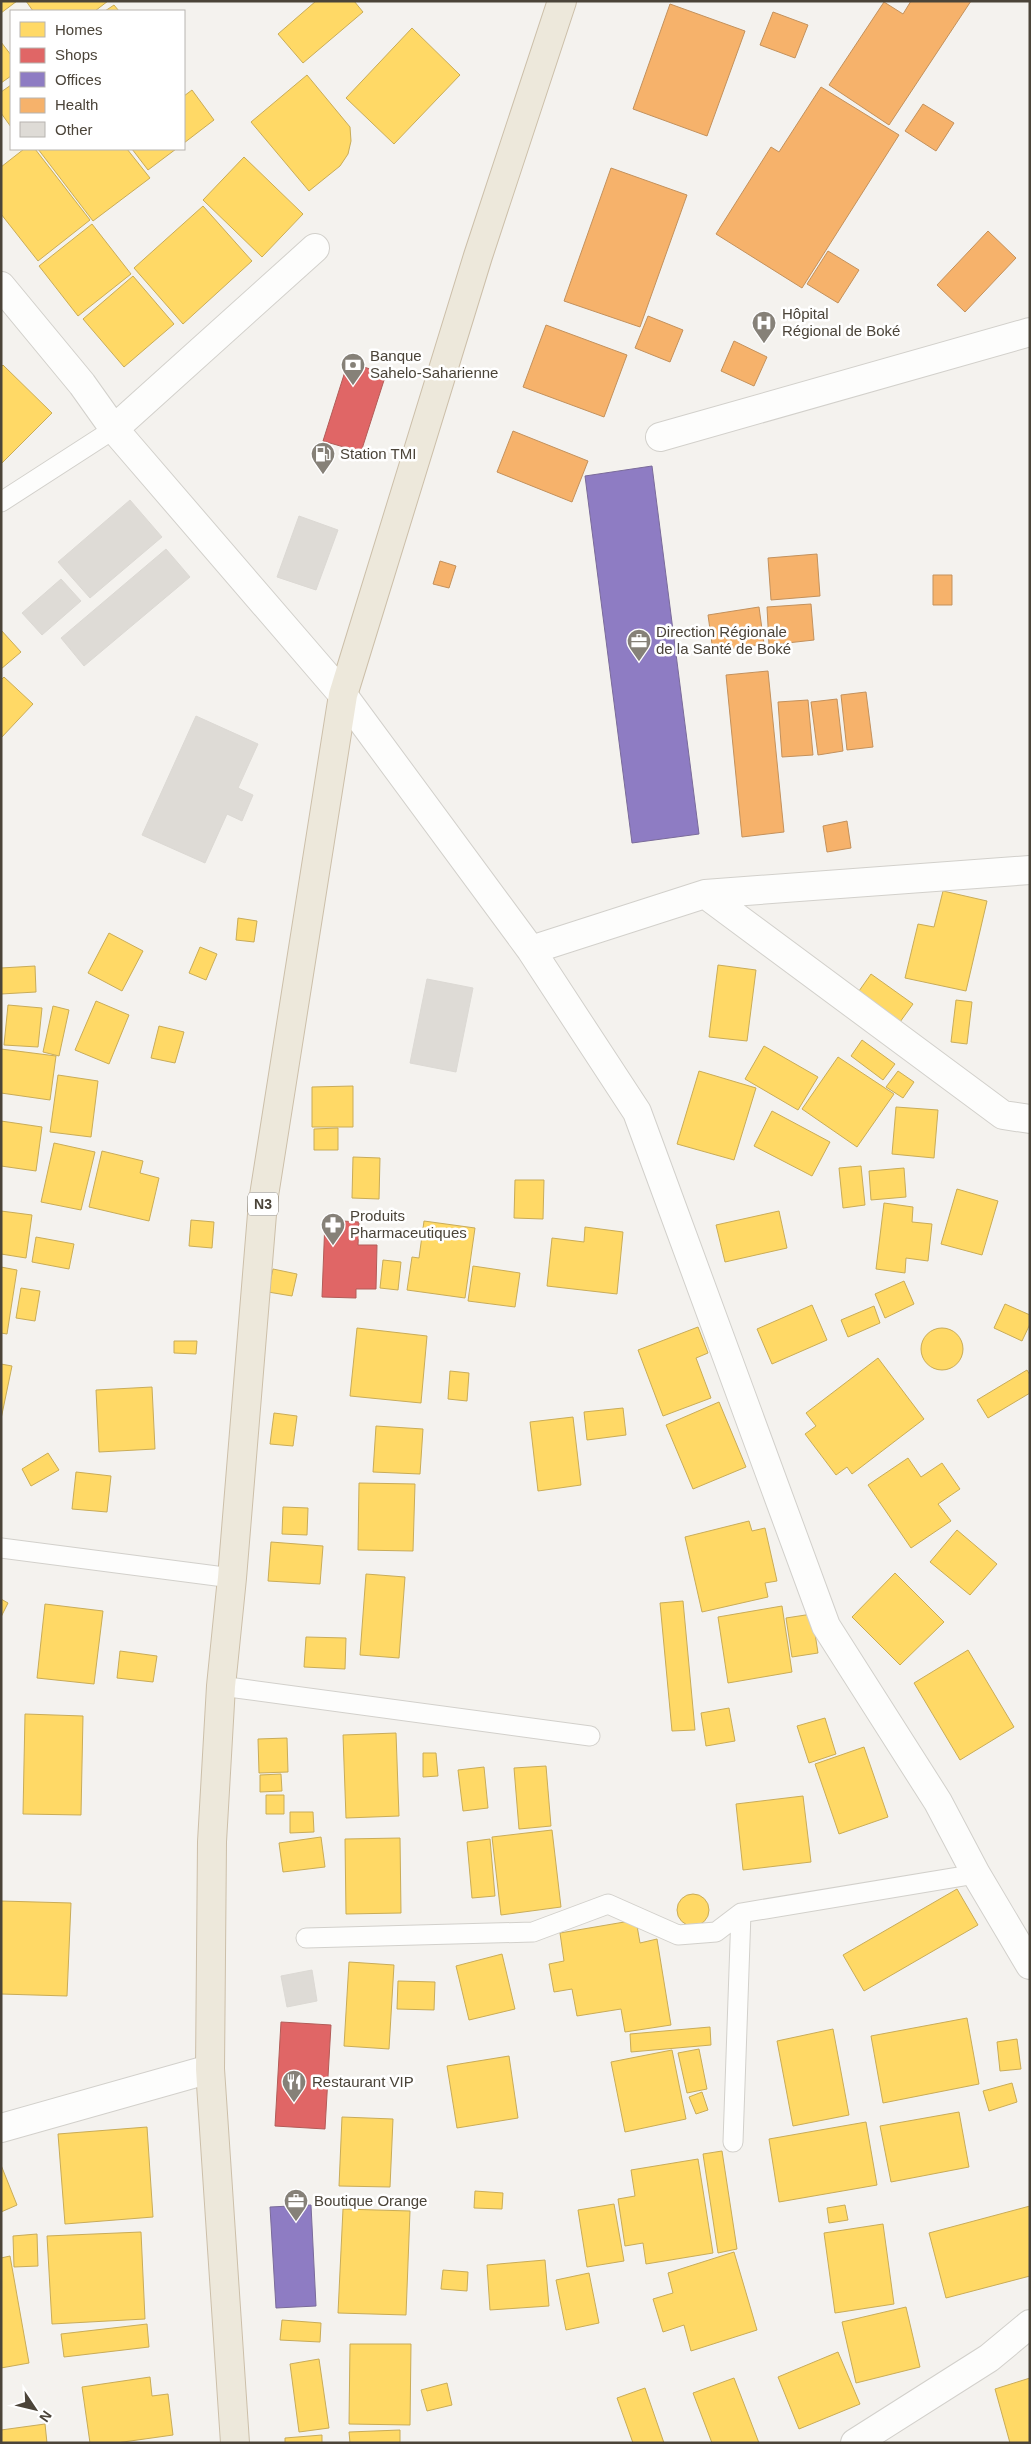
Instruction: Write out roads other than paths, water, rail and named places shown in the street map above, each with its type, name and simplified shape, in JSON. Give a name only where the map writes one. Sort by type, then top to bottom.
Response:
[{"type":"highway","name":"N3","points":[[235,2443],[210,2068],[212,1842],[221,1686],[232,1578],[263,1202],[343,695],[478,256],[562,1]]},
{"type":"street","points":[[114,429],[315,248]]},
{"type":"street","points":[[1,286],[82,384],[114,429],[343,695],[532,950],[637,1112],[826,1626],[938,1802],[976,1874],[1030,1965]]},
{"type":"street","points":[[660,437],[1030,332]]},
{"type":"street","points":[[532,950],[705,894],[1030,870]]},
{"type":"street","points":[[705,894],[1002,1115],[1030,1119]]},
{"type":"street","points":[[1,2128],[210,2068]]},
{"type":"street","points":[[855,2443],[989,2358],[1030,2324]]},
{"type":"lane","points":[[1,502],[114,429]]},
{"type":"lane","points":[[1,1548],[232,1578]]},
{"type":"lane","points":[[221,1686],[590,1736]]},
{"type":"lane","points":[[306,1938],[533,1932],[608,1904],[678,1935],[716,1932],[741,1913],[976,1874]]},
{"type":"lane","points":[[733,2142],[741,1913]]},
{"type":"place","name":"Hôpital Régional de Boké","points":[[764,344]]},
{"type":"place","name":"Banque Sahelo-Saharienne","points":[[353,386]]},
{"type":"place","name":"Station TMI","points":[[323,475]]},
{"type":"place","name":"Direction Régionale de la Santé de Boké","points":[[639,662]]},
{"type":"place","name":"Produits Pharmaceutiques","points":[[333,1246]]},
{"type":"place","name":"Restaurant VIP","points":[[294,2103]]},
{"type":"place","name":"Boutique Orange","points":[[296,2222]]}]
